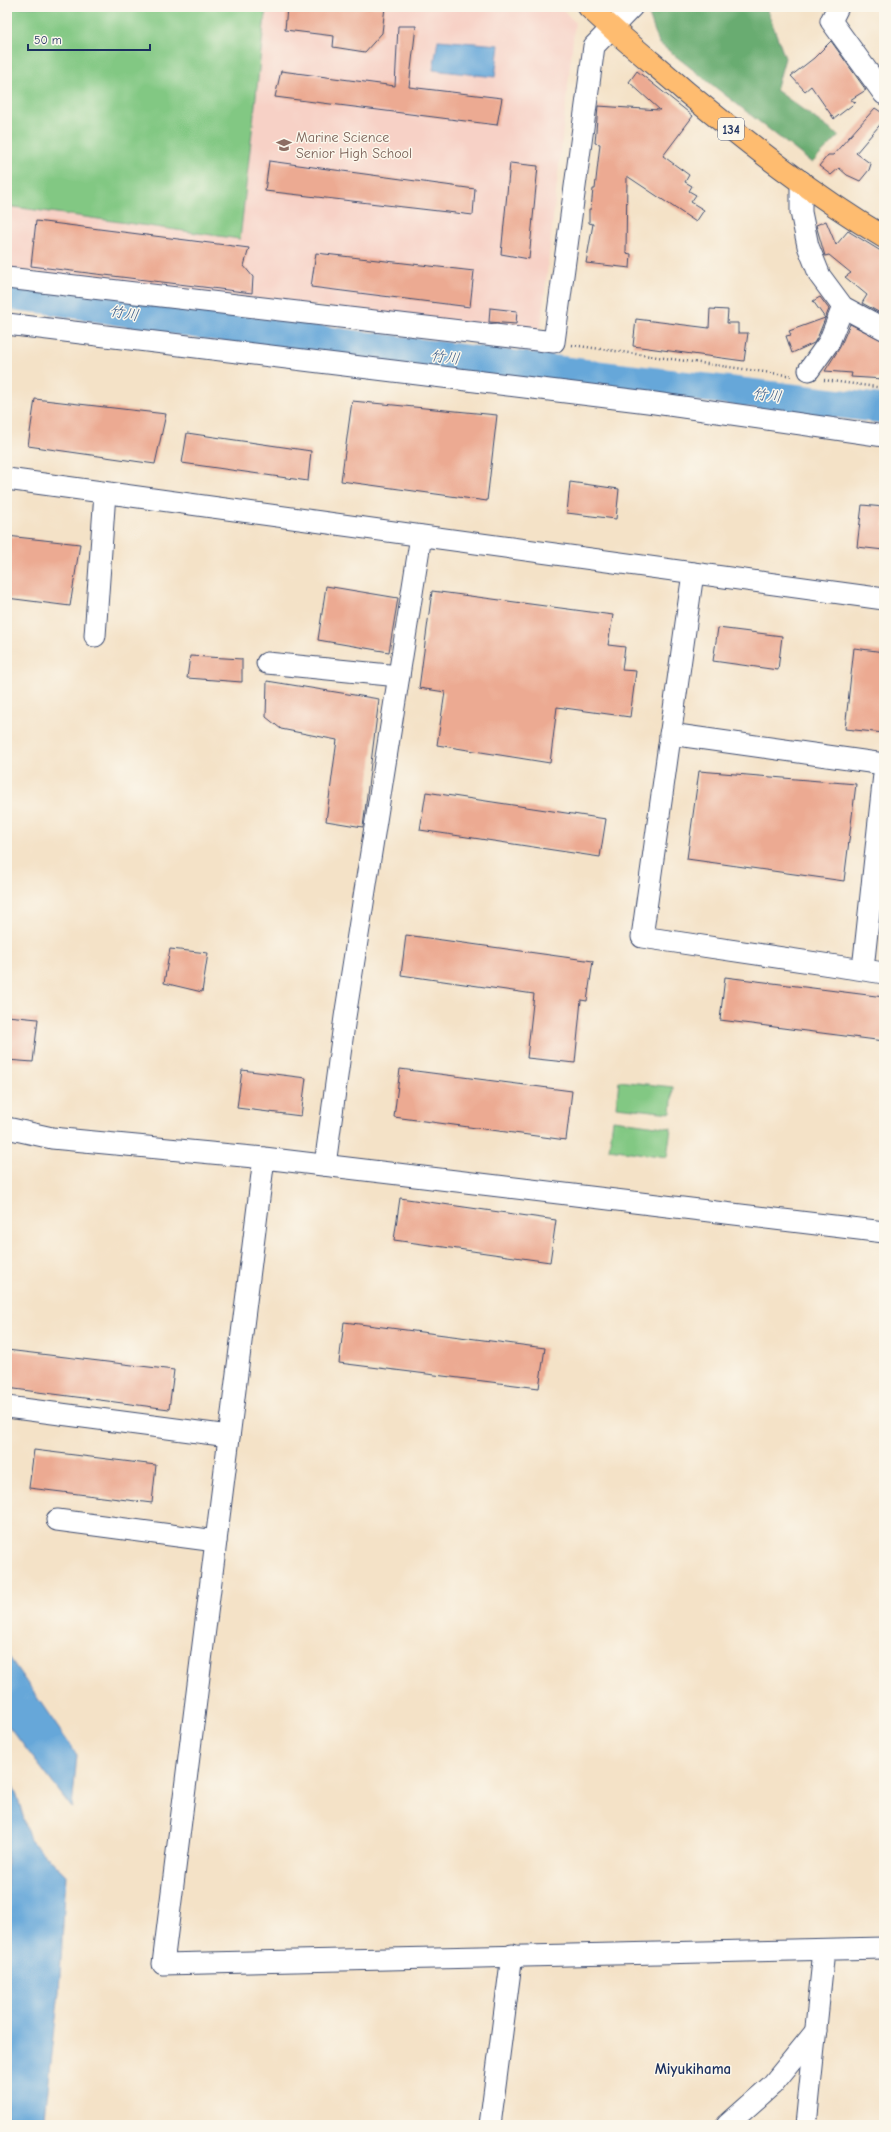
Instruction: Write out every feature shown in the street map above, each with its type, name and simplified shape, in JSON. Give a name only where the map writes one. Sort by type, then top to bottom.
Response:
[{"type":"highway","name":"134","points":[[589,7],[611,28],[745,141],[884,237]]},
{"type":"street","points":[[7,278],[554,342],[594,46],[632,7]]},
{"type":"street","points":[[838,7],[830,21],[884,94]]},
{"type":"street","points":[[801,181],[800,212],[808,246],[820,276],[842,308],[884,329]]},
{"type":"street","points":[[810,376],[829,342],[842,308]]},
{"type":"street","points":[[7,324],[648,402],[884,436]]},
{"type":"street","points":[[7,479],[884,599]]},
{"type":"street","points":[[96,636],[105,493]]},
{"type":"street","points":[[325,1165],[345,1017],[421,536]]},
{"type":"street","points":[[693,573],[642,937],[884,973]]},
{"type":"street","points":[[267,663],[399,676]]},
{"type":"street","points":[[670,734],[884,764]]},
{"type":"street","points":[[863,969],[884,774]]},
{"type":"street","points":[[7,1128],[52,1138],[264,1158],[884,1232]]},
{"type":"street","points":[[264,1158],[163,1964],[512,1955],[884,1948]]},
{"type":"street","points":[[7,1407],[229,1436]]},
{"type":"street","points":[[57,1520],[216,1541]]},
{"type":"street","points":[[806,2125],[824,1950]]},
{"type":"street","points":[[490,2125],[512,1955]]},
{"type":"street","points":[[727,2125],[772,2085],[816,2031]]},
{"type":"path","points":[[554,342],[810,376],[884,388]]},
{"type":"shaded area","name":"Marine Science Senior High School","points":[[7,7],[560,7],[575,22],[541,327],[534,332],[7,269]]},
{"type":"green space","points":[[7,7],[266,7],[240,239],[7,206]]},
{"type":"green space","points":[[650,7],[766,7],[785,58],[776,90],[839,136],[812,163],[659,43],[648,12]]},
{"type":"green space","points":[[619,1081],[673,1087],[671,1113],[616,1107]]},
{"type":"green space","points":[[613,1120],[671,1128],[667,1157],[609,1149]]},
{"type":"water","points":[[438,40],[499,45],[495,77],[433,70]]},
{"type":"water","points":[[7,1654],[77,1755],[72,1808],[7,1724]]},
{"type":"water","points":[[7,1773],[17,1795],[30,1840],[66,1875],[59,1992],[44,2125],[7,2125]]},
{"type":"building","points":[[287,7],[385,7],[382,33],[365,52],[333,47],[334,36],[285,30]]},
{"type":"building","points":[[398,26],[416,26],[409,87],[502,98],[497,125],[275,97],[281,71],[395,86]]},
{"type":"building","points":[[831,41],[866,90],[850,100],[856,102],[834,119],[811,86],[805,91],[791,76],[814,58]]},
{"type":"building","points":[[637,71],[693,116],[663,156],[689,175],[685,182],[692,186],[689,191],[696,195],[691,202],[704,210],[696,222],[627,176],[626,253],[631,254],[630,268],[586,263],[593,224],[589,223],[589,209],[591,209],[593,189],[595,189],[600,144],[595,143],[598,106],[660,110],[629,82]]},
{"type":"building","points":[[875,108],[884,114],[884,120],[856,153],[871,164],[869,170],[860,181],[847,175],[839,168],[831,175],[819,166],[828,155],[833,155]]},
{"type":"building","points":[[269,161],[475,189],[473,215],[265,191]]},
{"type":"building","points":[[510,163],[538,166],[529,259],[501,254]]},
{"type":"building","points":[[36,221],[249,248],[244,266],[253,277],[252,293],[31,266]]},
{"type":"building","points":[[826,221],[836,245],[848,231],[884,253],[884,315],[862,303],[867,295],[845,277],[851,273],[829,255],[825,256],[816,225]]},
{"type":"building","points":[[316,253],[474,271],[470,307],[311,287]]},
{"type":"building","points":[[820,297],[829,309],[818,336],[814,343],[792,353],[786,336],[791,335],[789,331],[825,318],[813,301]]},
{"type":"building","points":[[490,308],[517,311],[516,324],[489,322]]},
{"type":"building","points":[[710,309],[728,310],[727,323],[738,323],[738,333],[748,333],[744,361],[633,346],[636,319],[709,328]]},
{"type":"building","points":[[850,324],[884,341],[884,379],[851,377],[852,373],[825,371],[840,347]]},
{"type":"building","points":[[35,399],[166,414],[155,464],[28,446]]},
{"type":"building","points":[[352,401],[497,415],[487,501],[341,481]]},
{"type":"building","points":[[187,433],[311,451],[308,481],[182,463]]},
{"type":"building","points":[[570,482],[619,489],[616,519],[567,513]]},
{"type":"building","points":[[862,505],[884,507],[884,550],[857,547]]},
{"type":"building","points":[[7,536],[80,544],[70,606],[7,598]]},
{"type":"building","points":[[326,586],[398,598],[389,652],[318,640]]},
{"type":"building","points":[[432,591],[613,615],[608,645],[625,647],[622,670],[636,671],[630,717],[557,707],[550,763],[437,745],[445,692],[419,688]]},
{"type":"building","points":[[718,628],[782,636],[778,670],[713,661]]},
{"type":"building","points":[[854,648],[884,652],[884,733],[845,729]]},
{"type":"building","points":[[190,656],[242,659],[242,682],[187,678]]},
{"type":"building","points":[[267,681],[379,699],[363,827],[326,821],[337,740],[281,729],[266,717]]},
{"type":"building","points":[[699,771],[856,784],[844,881],[687,859]]},
{"type":"building","points":[[426,792],[606,819],[600,857],[420,830]]},
{"type":"building","points":[[406,935],[593,961],[587,1001],[581,1000],[575,1063],[527,1058],[534,994],[401,975]]},
{"type":"building","points":[[170,949],[208,953],[202,992],[164,983]]},
{"type":"building","points":[[725,977],[884,997],[884,1041],[720,1020]]},
{"type":"building","points":[[7,1016],[38,1019],[33,1062],[7,1060]]},
{"type":"building","points":[[400,1069],[572,1091],[566,1140],[394,1117]]},
{"type":"building","points":[[242,1070],[306,1078],[301,1116],[237,1108]]},
{"type":"building","points":[[400,1198],[556,1220],[550,1262],[394,1240]]},
{"type":"building","points":[[344,1322],[545,1348],[539,1388],[339,1363]]},
{"type":"building","points":[[7,1350],[174,1370],[169,1409],[7,1388]]},
{"type":"building","points":[[34,1450],[156,1465],[152,1503],[29,1488]]},
{"type":"waterway","name":"竹川","points":[[7,295],[44,299],[191,323],[472,360],[884,409]]},
{"type":"place","name":"Marine Science Senior High School","points":[[284,145]]},
{"type":"district","name":"Miyukihama","points":[[693,2069]]}]
